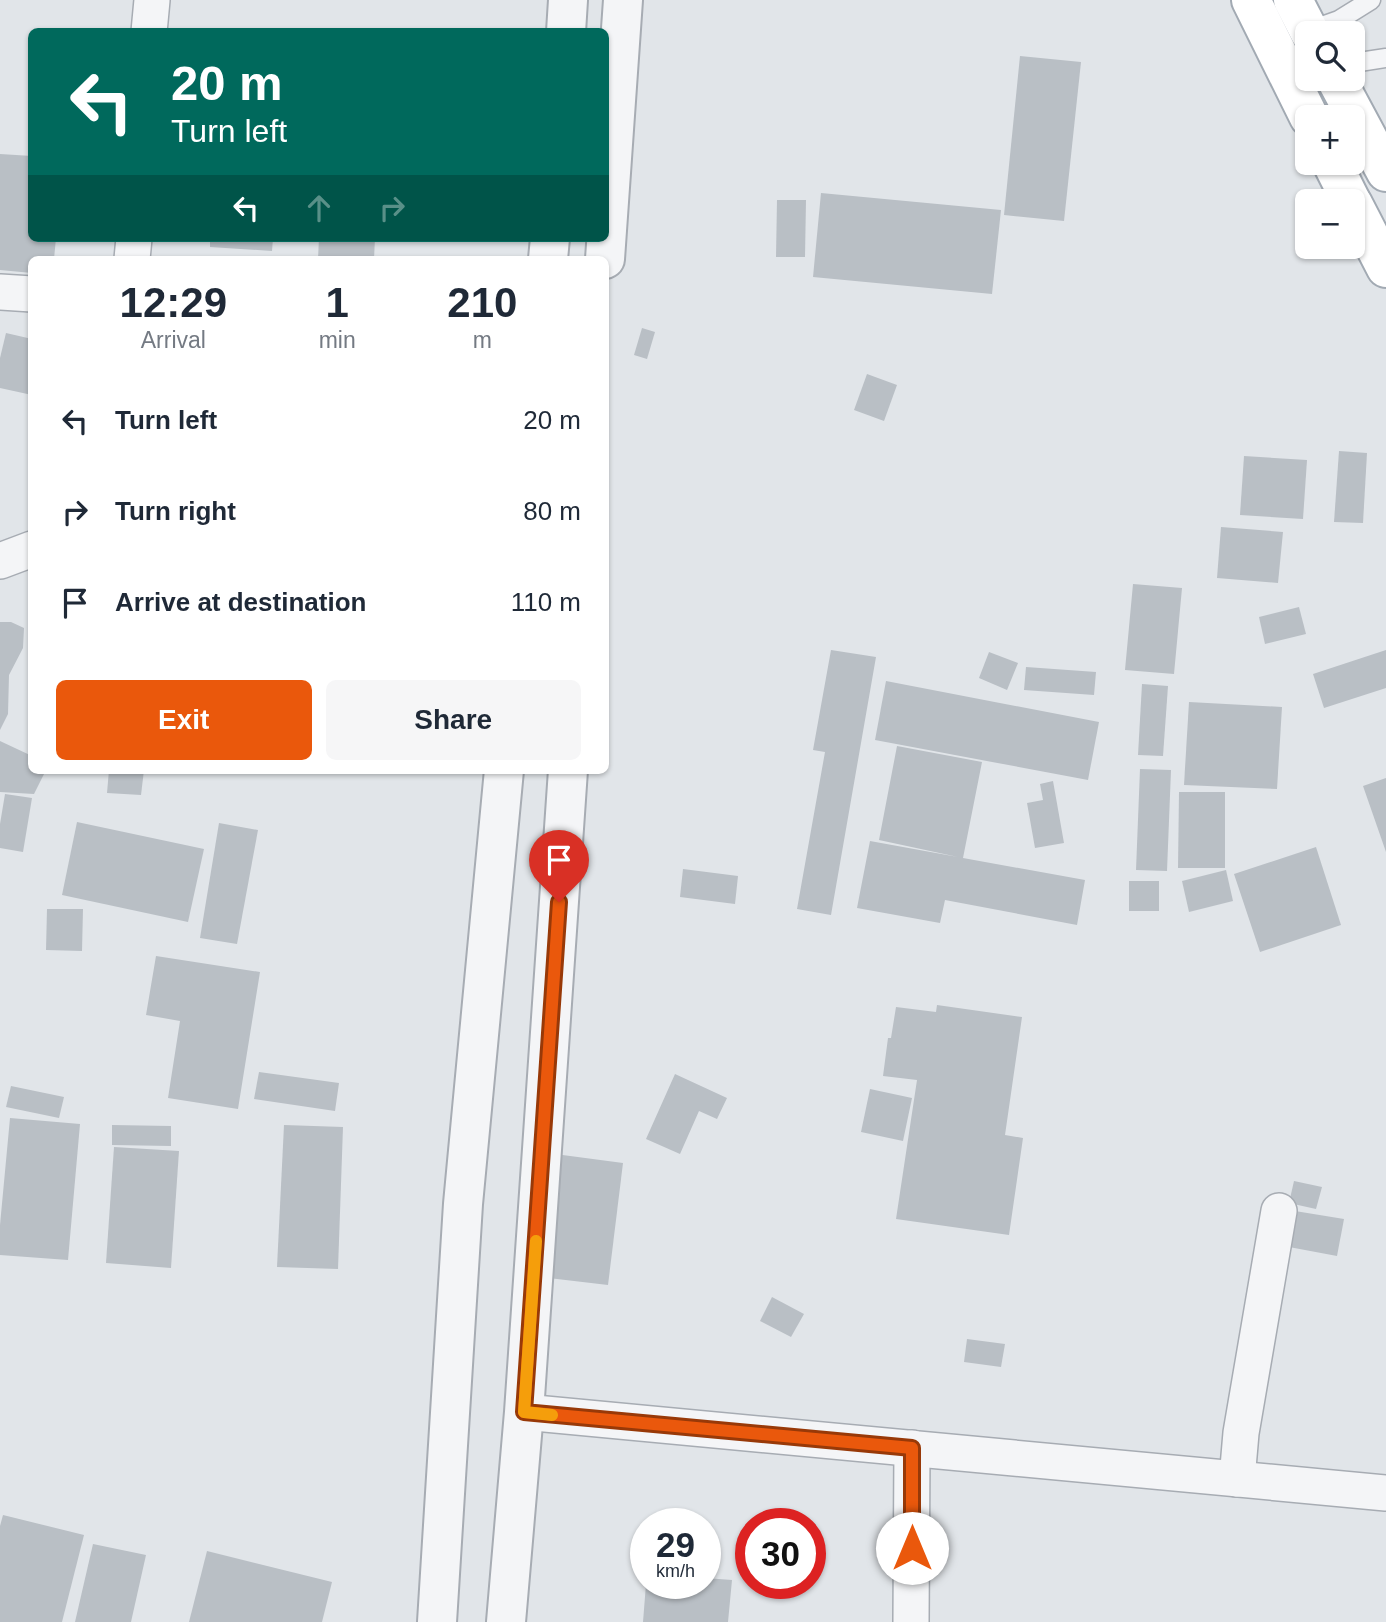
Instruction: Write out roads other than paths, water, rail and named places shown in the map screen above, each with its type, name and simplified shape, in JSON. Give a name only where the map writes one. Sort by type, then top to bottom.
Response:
[{"type":"main road","points":[[1251,0],[1303,94]]},
{"type":"main road","points":[[1342,91],[1386,172]]},
{"type":"main road","points":[[1365,228],[1386,268]]},
{"type":"street","points":[[149,28],[152,0]]},
{"type":"street","points":[[566,28],[568,0]]},
{"type":"street","points":[[609,201],[623,0]]},
{"type":"street","points":[[0,292],[28,294]]},
{"type":"street","points":[[0,561],[28,550]]},
{"type":"street","points":[[436,1622],[463,1204],[504,774]]},
{"type":"street","points":[[506,1622],[524,1412],[568,774]]},
{"type":"street","points":[[1237,1479],[1241,1433],[1279,1211]]},
{"type":"street","points":[[524,1412],[1386,1493]]},
{"type":"street","points":[[911,1622],[912,1448]]},
{"type":"lane","points":[[1322,21],[1339,20],[1371,0]]},
{"type":"lane","points":[[1365,61],[1386,58]]}]
